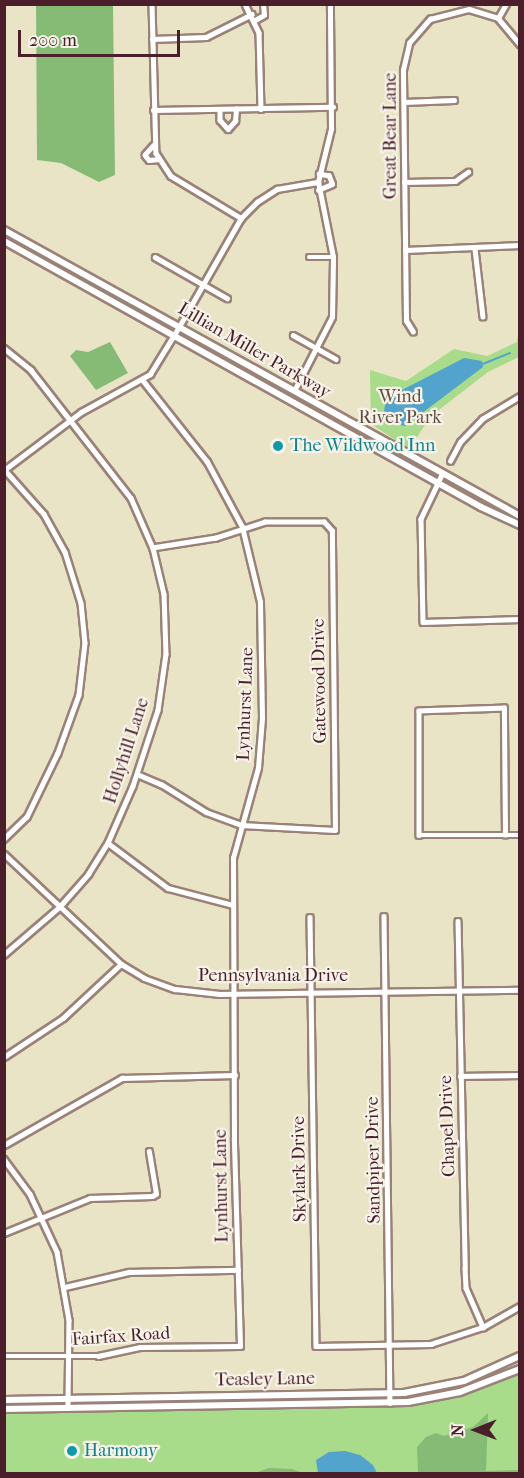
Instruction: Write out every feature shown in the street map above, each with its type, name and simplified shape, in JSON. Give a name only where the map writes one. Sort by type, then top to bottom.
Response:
[{"type":"main road","name":"Lillian Miller Parkway","points":[[4,230],[180,325],[442,475],[519,516]]},
{"type":"main road","name":"Lillian Miller Parkway","points":[[4,241],[68,274],[437,483],[519,525]]},
{"type":"main road","points":[[68,274],[73,266]]},
{"type":"main road","name":"Teasley Lane","points":[[4,1400],[391,1394],[452,1384],[519,1356]]},
{"type":"main road","name":"Teasley Lane","points":[[4,1410],[390,1403],[460,1392],[519,1369]]},
{"type":"street","points":[[152,4],[154,145],[159,159],[171,176],[241,218]]},
{"type":"street","points":[[255,20],[264,15],[263,4]]},
{"type":"street","points":[[294,391],[332,317],[333,256],[318,190],[319,174],[333,107],[330,4]]},
{"type":"street","points":[[506,4],[498,18],[519,44]]},
{"type":"street","points":[[247,5],[260,33],[261,108]]},
{"type":"street","name":"Great Bear Lane","points":[[413,332],[406,321],[405,56],[423,24],[458,9],[480,11],[498,18]]},
{"type":"street","points":[[152,39],[206,37],[252,14]]},
{"type":"street","points":[[404,102],[454,100]]},
{"type":"street","points":[[153,110],[333,107]]},
{"type":"street","points":[[220,109],[220,120],[228,129],[235,121],[236,109]]},
{"type":"street","points":[[154,145],[146,151],[147,158],[159,159]]},
{"type":"street","points":[[404,182],[455,181],[468,172]]},
{"type":"street","points":[[318,190],[332,184],[329,176],[319,174]]},
{"type":"street","points":[[4,839],[27,817],[58,753],[79,695],[86,643],[77,586],[65,552],[44,514],[5,470],[72,419],[142,380],[157,366],[241,218],[277,189],[318,182]]},
{"type":"street","points":[[405,250],[475,249],[519,245]]},
{"type":"street","points":[[475,249],[483,317]]},
{"type":"street","points":[[309,257],[333,256]]},
{"type":"street","points":[[155,257],[226,298]]},
{"type":"street","points":[[292,335],[336,359]]},
{"type":"street","name":"Hollyhill Lane","points":[[4,348],[32,370],[131,498],[153,548],[164,594],[166,654],[158,710],[137,774],[108,843],[88,874],[60,907],[4,955]]},
{"type":"street","name":"Lynhurst Lane","points":[[142,380],[207,462],[242,527],[260,602],[262,718],[258,768],[233,858],[240,1346]]},
{"type":"street","points":[[450,461],[460,442],[483,419],[519,396]]},
{"type":"street","points":[[442,475],[422,519],[423,622],[519,619]]},
{"type":"street","name":"Gatewood Drive","points":[[241,825],[335,830],[332,531],[324,522],[289,522],[242,527]]},
{"type":"street","points":[[153,548],[216,538],[242,527]]},
{"type":"street","points":[[505,835],[504,708],[419,711],[419,835],[505,835],[519,835]]},
{"type":"street","points":[[137,774],[161,784],[206,812],[241,825]]},
{"type":"street","points":[[108,843],[168,888],[232,905]]},
{"type":"street","name":"Pennsylvania Drive","points":[[4,854],[121,964],[144,978],[175,989],[236,993],[519,990]]},
{"type":"street","name":"Sandpiper Drive","points":[[384,916],[390,1403]]},
{"type":"street","name":"Skylark Drive","points":[[310,917],[316,1346],[391,1347]]},
{"type":"street","name":"Chapel Drive","points":[[458,921],[466,1288],[483,1327]]},
{"type":"street","points":[[4,1057],[63,1018],[121,964]]},
{"type":"street","points":[[4,1145],[122,1078],[235,1075]]},
{"type":"street","points":[[460,1076],[519,1075]]},
{"type":"street","points":[[4,1233],[90,1198],[156,1194],[149,1152]]},
{"type":"street","points":[[4,1159],[43,1219],[65,1287],[69,1355],[68,1408]]},
{"type":"street","points":[[65,1287],[129,1272],[238,1270]]},
{"type":"street","points":[[391,1347],[431,1344],[483,1327],[519,1306]]},
{"type":"street","name":"Fairfax Road","points":[[4,1356],[98,1356],[140,1347],[240,1346]]},
{"type":"green space","points":[[36,5],[113,5],[115,175],[99,182],[61,163],[37,160]]},
{"type":"green space","name":"Wind River Park","points":[[519,330],[519,357],[488,372],[431,416],[409,449],[371,424],[370,370],[406,381],[454,349],[487,356],[517,342]]},
{"type":"green space","points":[[110,342],[128,373],[96,390],[70,356],[76,350],[88,352]]},
{"type":"green space","points":[[519,1368],[519,1473],[5,1473],[4,1410],[390,1403],[443,1396]]},
{"type":"green space","points":[[488,1413],[486,1471],[519,1470],[519,1473],[418,1473],[417,1447],[426,1437],[436,1433],[444,1436],[473,1427]]},
{"type":"green space","points":[[269,1468],[292,1469],[303,1473],[255,1473]]},
{"type":"water","points":[[464,358],[482,361],[483,367],[405,426],[382,421],[388,390],[398,392]]},
{"type":"water","points":[[345,1451],[360,1455],[373,1465],[377,1473],[318,1473],[316,1460],[329,1452]]},
{"type":"waterway","points":[[483,364],[510,353]]},
{"type":"place","name":"The Wildwood Inn","points":[[278,446]]},
{"type":"place","name":"Harmony","points":[[72,1451]]}]
